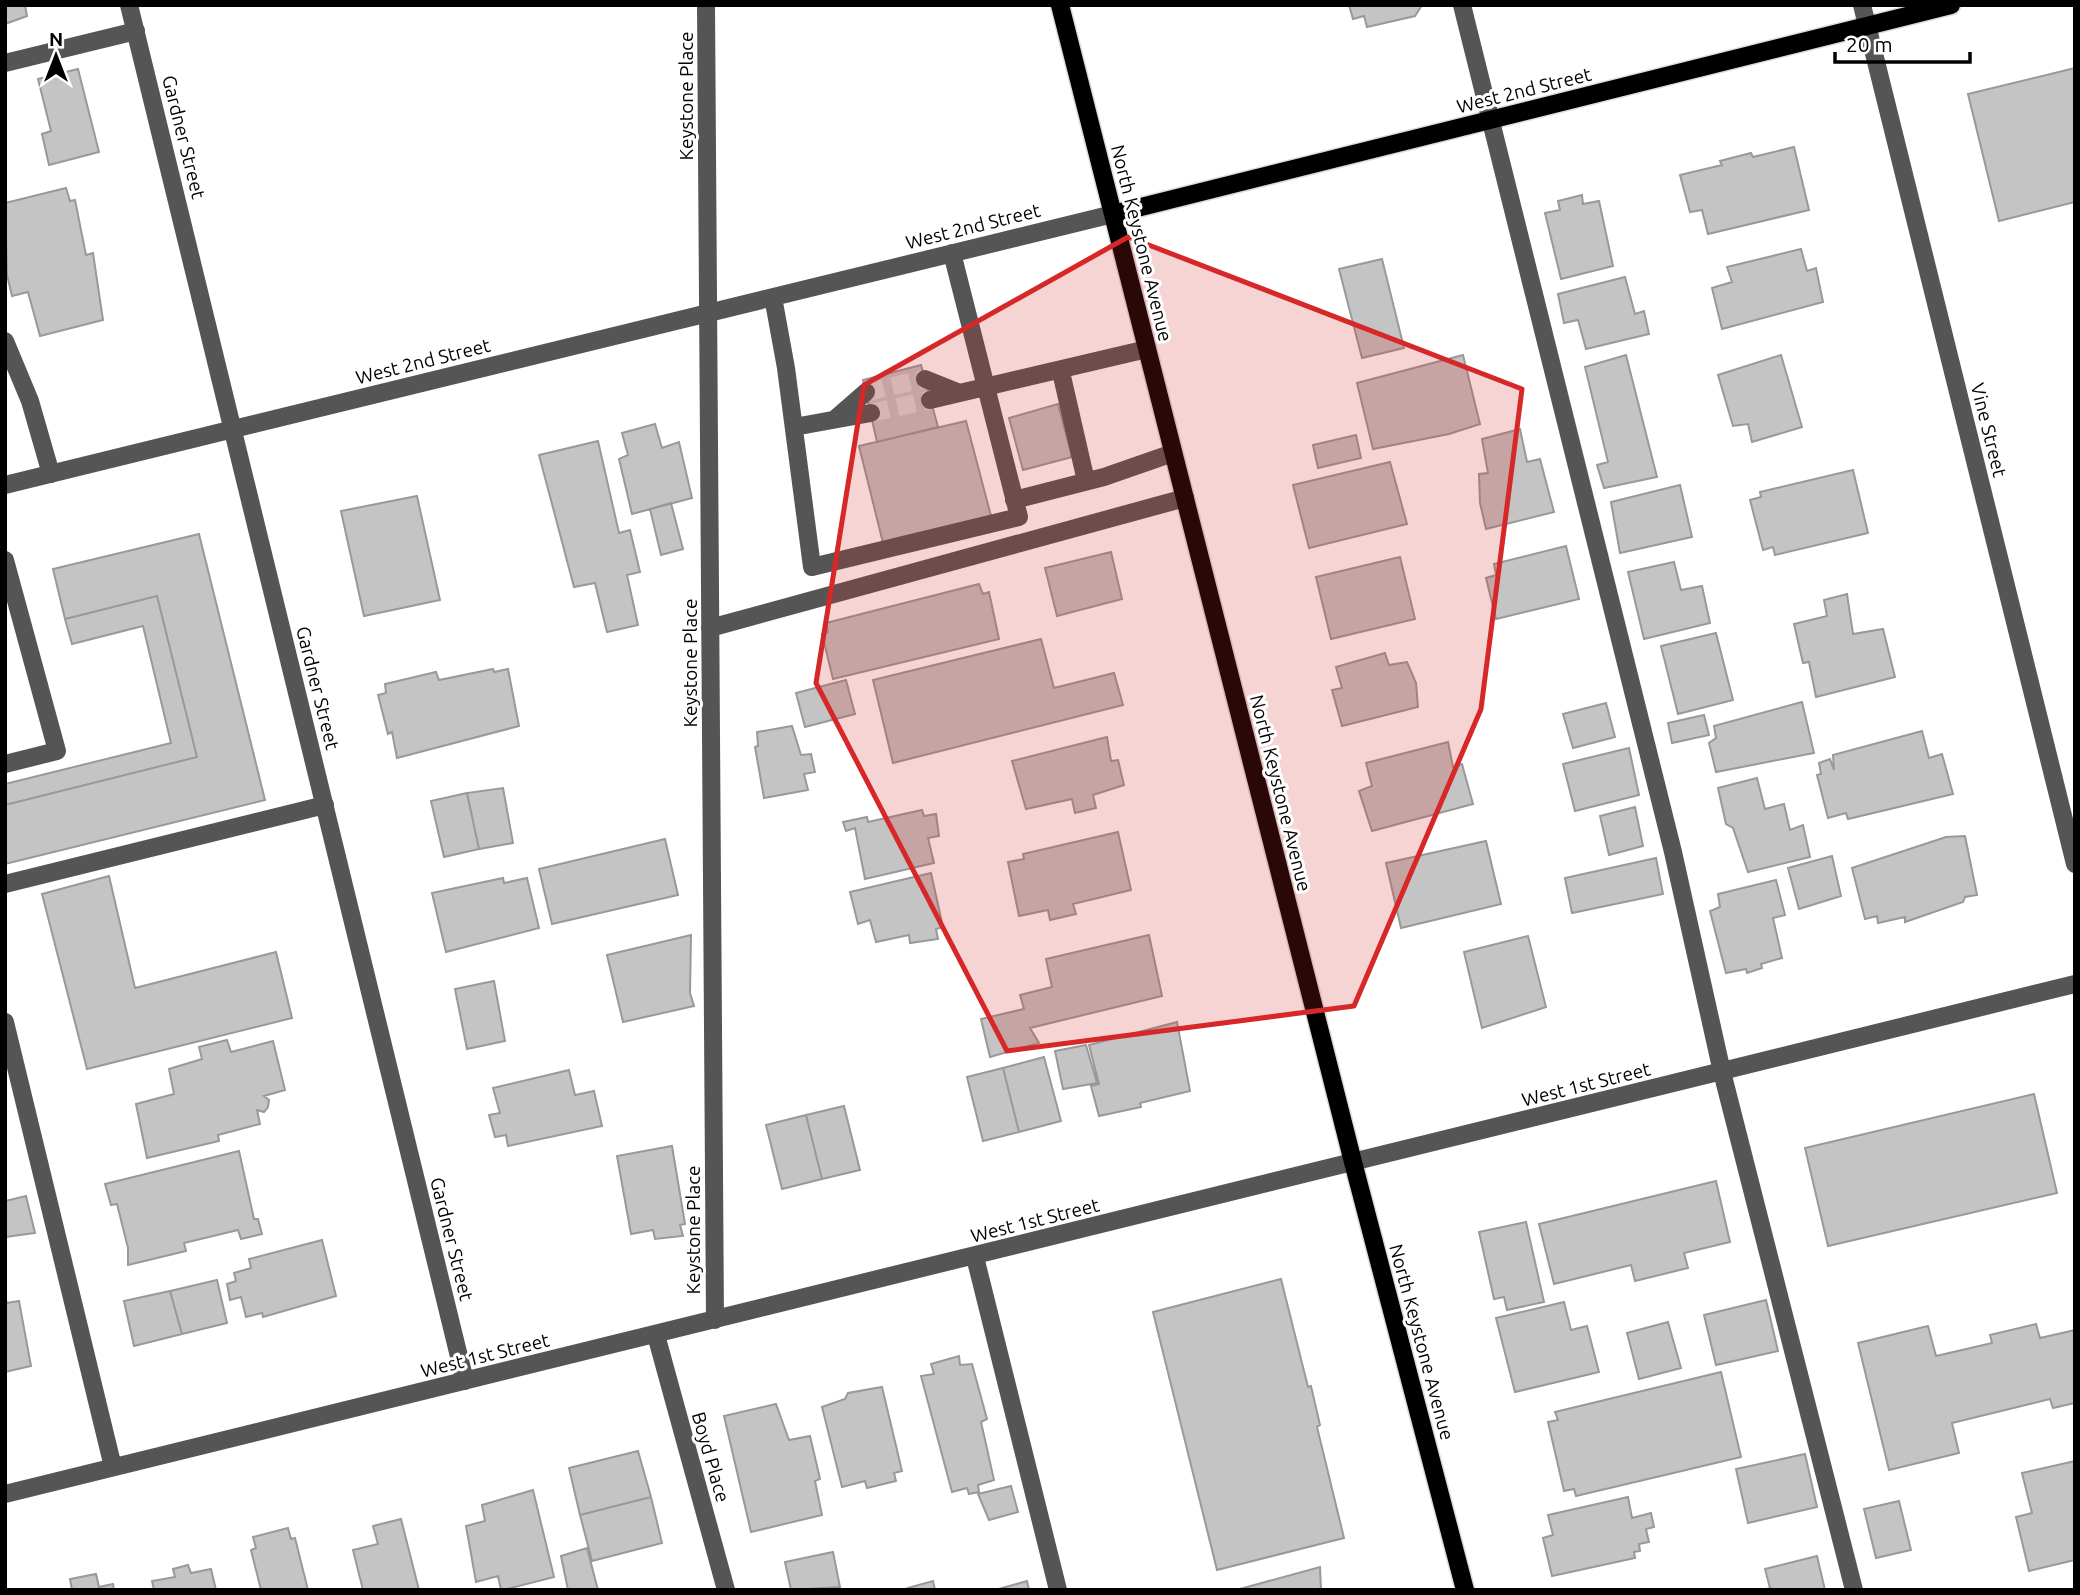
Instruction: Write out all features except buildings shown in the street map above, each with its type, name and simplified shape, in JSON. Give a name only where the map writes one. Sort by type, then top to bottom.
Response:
[{"type":"main road","name":"North Keystone Avenue","points":[[1060,5],[1353,1162],[1465,1590]]},
{"type":"main road","name":"West 2nd Street","points":[[1113,214],[1951,5]]},
{"type":"street","name":"Gardner Street","points":[[130,5],[465,1381]]},
{"type":"street","name":"Keystone Place","points":[[706,5],[715,1321]]},
{"type":"street","points":[[1462,5],[1673,852],[1722,1072],[1854,1590]]},
{"type":"street","name":"Vine Street","points":[[1862,5],[2075,864]]},
{"type":"street","points":[[5,63],[136,31]]},
{"type":"street","name":"West 2nd Street","points":[[5,485],[1113,214]]},
{"type":"street","points":[[773,297],[812,566],[1018,517],[952,253]]},
{"type":"street","points":[[5,341],[27,391],[51,474]]},
{"type":"street","points":[[930,400],[1061,372],[1147,349]]},
{"type":"street","points":[[1061,372],[1086,481]]},
{"type":"street","points":[[925,379],[960,393]]},
{"type":"street","points":[[835,419],[866,392]]},
{"type":"street","points":[[794,428],[870,413]]},
{"type":"street","points":[[1014,500],[1086,481],[1173,453]]},
{"type":"street","points":[[710,628],[1185,498]]},
{"type":"street","points":[[5,560],[57,751],[5,764]]},
{"type":"street","points":[[5,884],[325,805]]},
{"type":"street","name":"West 1st Street","points":[[5,1494],[2075,984]]},
{"type":"street","points":[[5,1022],[113,1467]]},
{"type":"street","points":[[975,1256],[1059,1590]]},
{"type":"street","name":"Boyd Place","points":[[656,1335],[726,1590]]},
{"type":"highlighted area","points":[[1128,237],[1522,389],[1481,709],[1354,1006],[1007,1051],[816,683],[864,385]]},
{"type":"tunnel","points":[[866,392],[925,379]]},
{"type":"tunnel","points":[[871,413],[930,400]]}]
